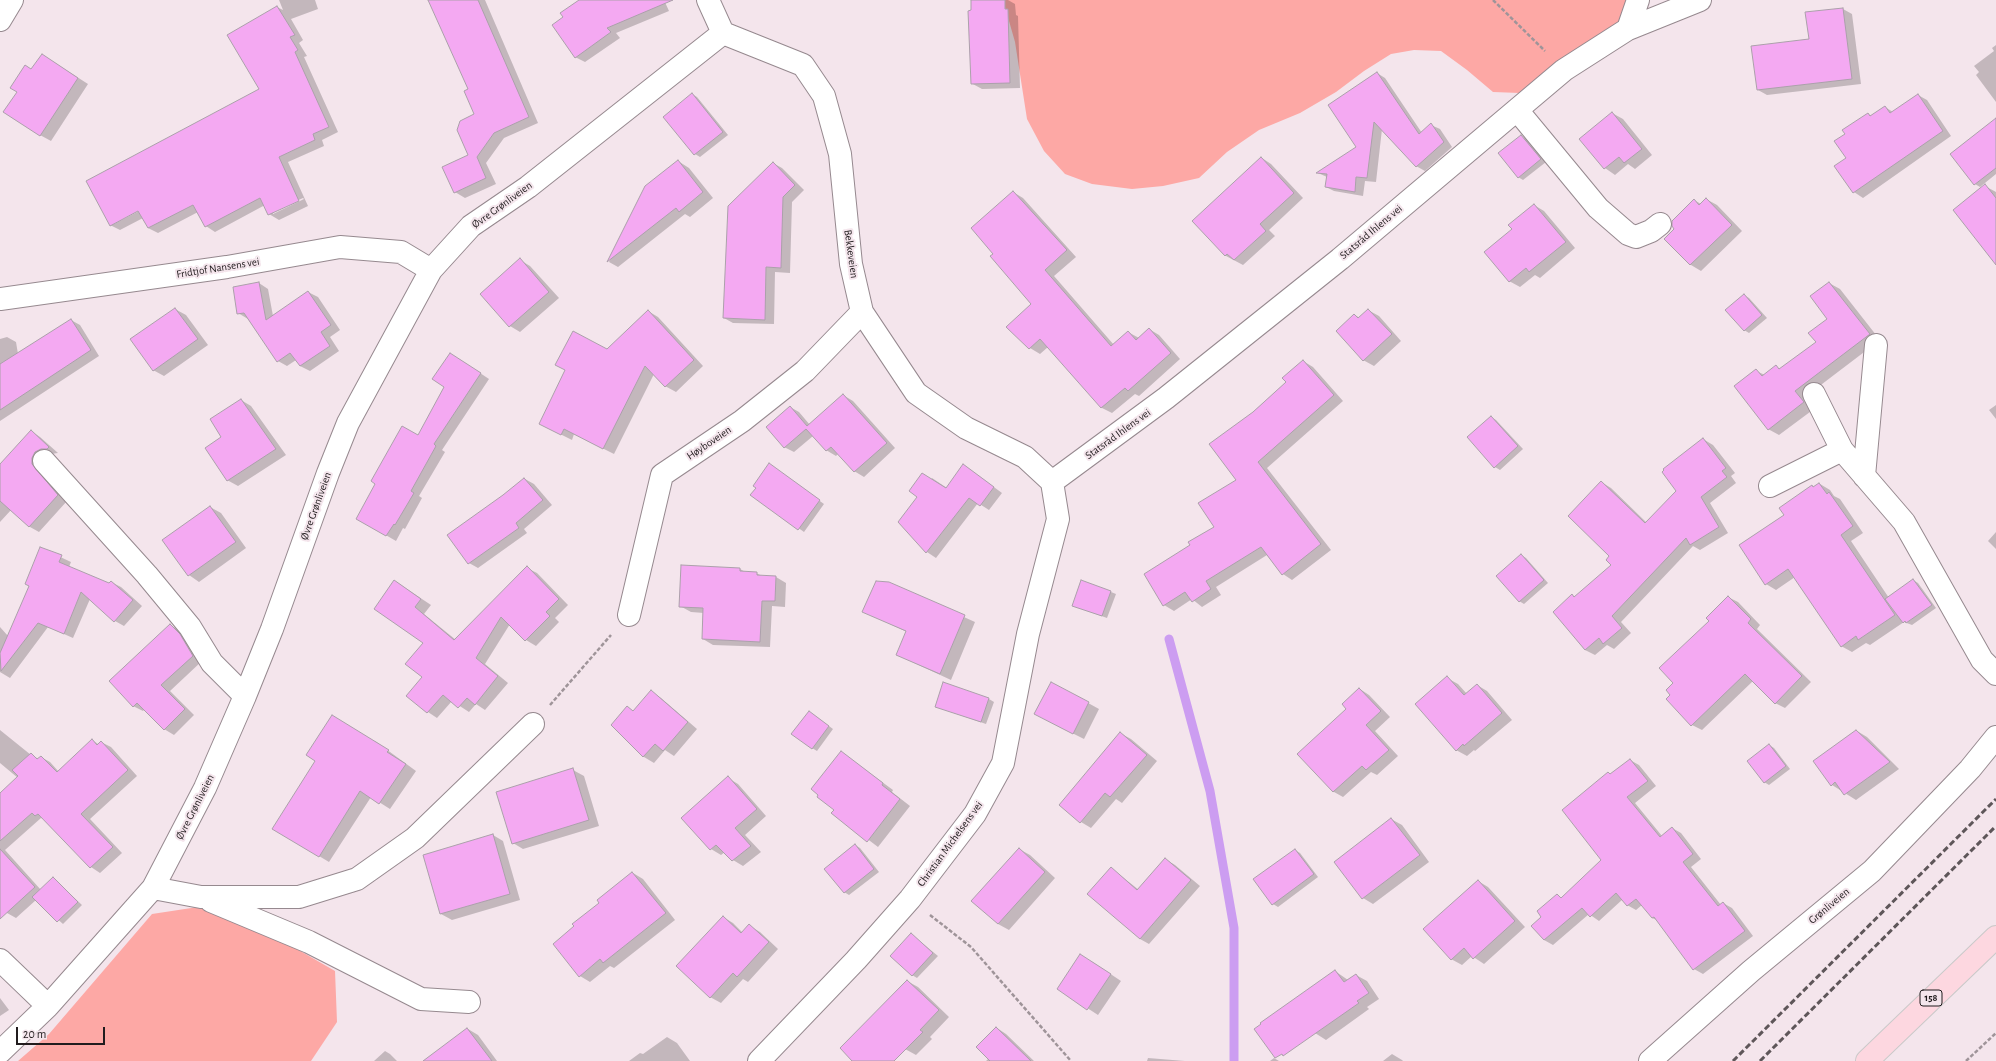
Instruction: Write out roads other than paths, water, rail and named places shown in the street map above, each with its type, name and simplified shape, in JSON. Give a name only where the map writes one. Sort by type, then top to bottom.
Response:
[{"type":"main road","name":"158","points":[[1867,1061],[1996,937]]},
{"type":"street","points":[[0,20],[12,0]]},
{"type":"street","points":[[708,0],[723,33]]},
{"type":"street","points":[[1628,29],[1638,0]]},
{"type":"street","name":"Statsråd Ihlens vei","points":[[1052,482],[1198,374],[1340,259],[1564,70],[1628,29],[1700,0]]},
{"type":"street","name":"Øvre Grønliveien","points":[[0,1052],[48,1006],[153,888],[205,788],[245,696],[272,629],[328,473],[348,423],[431,270],[472,226],[528,187],[723,33]]},
{"type":"street","name":"Bekkeveien","points":[[723,33],[803,65],[824,96],[840,154],[851,264],[862,312],[916,393],[966,428],[1025,457],[1052,482]]},
{"type":"street","points":[[1517,110],[1598,208],[1628,234],[1636,237],[1651,232],[1660,224]]},
{"type":"street","name":"Fridtjof Nansens vei","points":[[0,299],[219,268],[340,247],[401,252],[431,270]]},
{"type":"street","name":"Høyboveien","points":[[629,615],[662,475],[742,421],[805,372],[862,312]]},
{"type":"street","points":[[1864,476],[1876,345]]},
{"type":"street","points":[[1814,394],[1842,450],[1904,522],[1982,660],[1996,674]]},
{"type":"street","points":[[1770,486],[1842,450]]},
{"type":"street","points":[[44,461],[147,575],[190,627],[212,663],[245,696]]},
{"type":"street","name":"Christian Michelsens vei","points":[[759,1061],[856,960],[910,898],[974,814],[1004,763],[1028,634],[1058,519],[1052,482]]},
{"type":"street","points":[[153,888],[201,896],[299,896],[357,879],[415,838],[533,724]]},
{"type":"street","name":"Grønliveien","points":[[1650,1061],[1751,971],[1872,871],[1970,768],[1996,737]]},
{"type":"street","points":[[201,896],[309,942],[421,999],[469,1002]]},
{"type":"street","points":[[0,960],[48,1006]]},
{"type":"waterway","points":[[1169,639],[1210,791],[1234,928],[1234,1061]]},
{"type":"railway","points":[[1733,1061],[1996,799]]},
{"type":"railway","points":[[1760,1061],[1996,826]]}]
